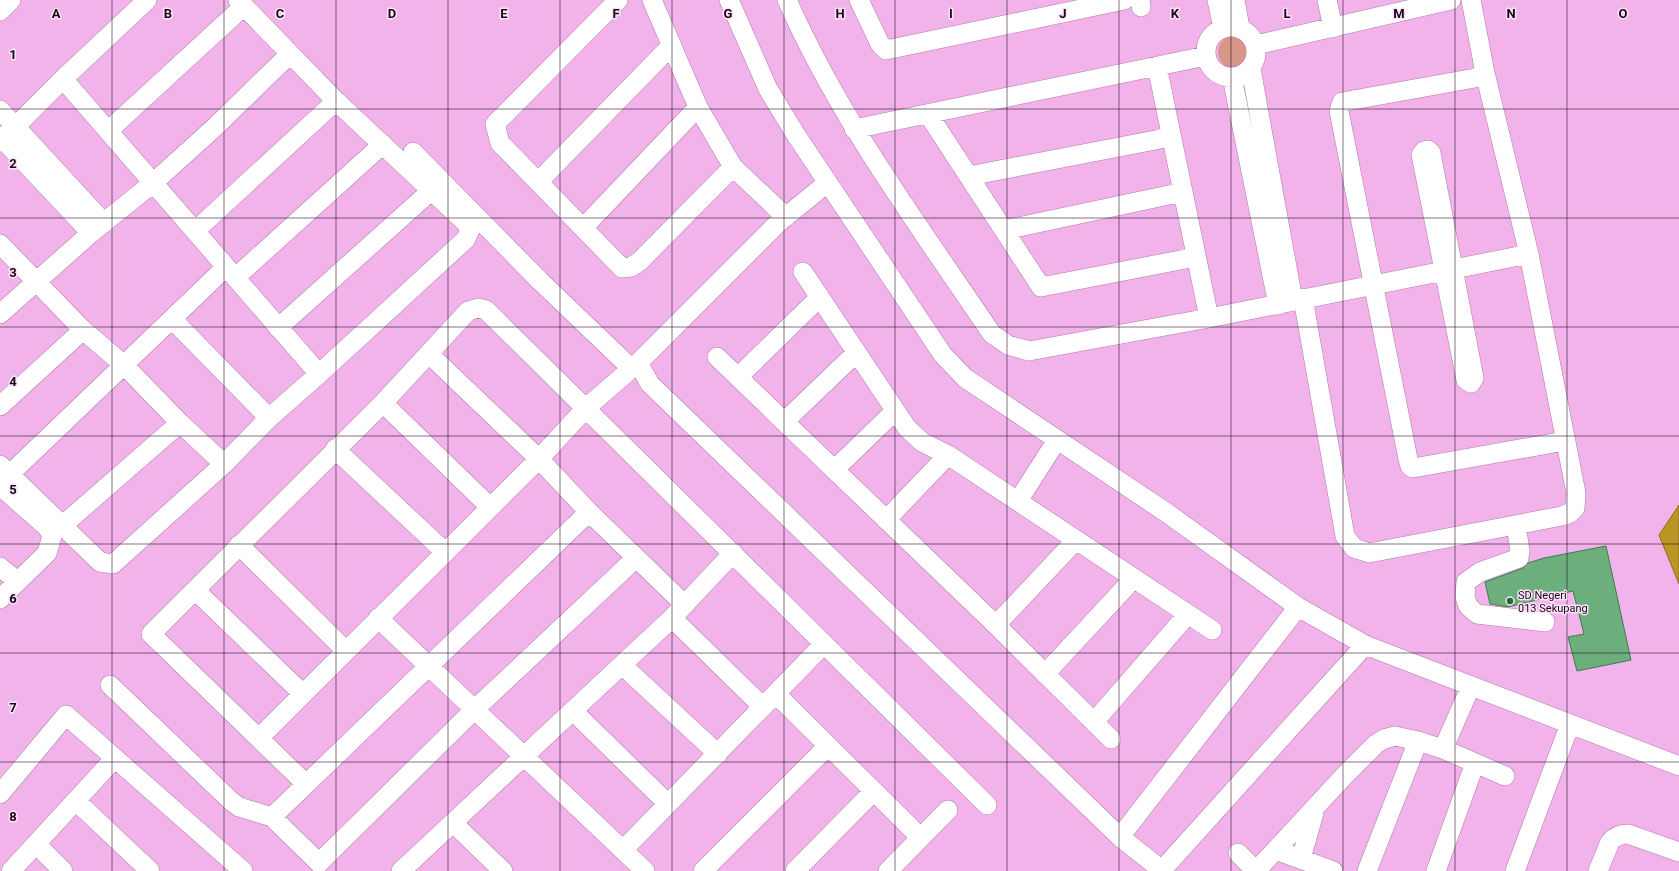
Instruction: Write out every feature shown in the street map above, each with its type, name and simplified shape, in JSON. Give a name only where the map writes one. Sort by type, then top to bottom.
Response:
[{"type":"street","points":[[0,11],[11,0]]},
{"type":"street","points":[[98,228],[1,139],[16,126],[62,79],[147,0]]},
{"type":"street","points":[[618,0],[495,124],[500,143],[622,268],[631,267],[640,261],[733,167]]},
{"type":"street","points":[[652,0],[698,107],[733,167],[786,217]]},
{"type":"street","points":[[729,0],[768,89],[827,183],[942,355],[965,378],[1167,513],[1298,607],[1365,645],[1679,766]]},
{"type":"street","points":[[787,0],[803,37],[854,129],[992,334],[1008,345],[1029,351],[1209,318],[1529,254]]},
{"type":"street","points":[[859,0],[880,44],[886,50],[1124,0]]},
{"type":"street","points":[[1217,0],[1232,28]]},
{"type":"street","points":[[1232,28],[1235,0]]},
{"type":"street","points":[[1327,0],[1333,28]]},
{"type":"street","points":[[1256,45],[1451,0]]},
{"type":"street","points":[[1232,77],[1291,301],[1345,536],[1354,548],[1369,553],[1562,516],[1570,513],[1575,508],[1576,493],[1529,254],[1485,73],[1471,0]]},
{"type":"street","points":[[3,475],[63,525],[100,562],[113,564],[224,464],[269,418],[466,239],[470,230],[432,190],[336,101],[241,3],[108,131]]},
{"type":"street","points":[[1232,28],[1247,32],[1256,45],[1256,58],[1251,69],[1244,74],[1232,77],[1221,76],[1214,71],[1209,64],[1206,56],[1206,47],[1209,39],[1215,32],[1232,28]]},
{"type":"street","points":[[538,182],[672,45]]},
{"type":"street","points":[[0,314],[215,127],[290,54]]},
{"type":"street","points":[[854,129],[1206,56]]},
{"type":"street","points":[[1157,66],[1209,318]]},
{"type":"street","points":[[1251,69],[1291,301]]},
{"type":"street","points":[[1485,73],[1474,78],[1342,102],[1339,111],[1410,466],[1413,468],[1565,441]]},
{"type":"street","points":[[62,79],[319,374]]},
{"type":"street","points":[[195,231],[336,101]]},
{"type":"street","points":[[583,228],[698,107]]},
{"type":"street","points":[[0,110],[16,126],[98,228]]},
{"type":"street","points":[[928,114],[1041,287],[1196,256]]},
{"type":"street","points":[[969,176],[1171,137]]},
{"type":"street","points":[[3,475],[124,365],[172,319],[231,272],[383,144]]},
{"type":"street","points":[[1428,150],[1431,153],[1448,270],[1421,155],[1424,151],[1428,150]]},
{"type":"street","points":[[413,152],[540,281],[635,366],[650,384],[1120,838],[1163,871],[1365,645]]},
{"type":"street","points":[[259,738],[378,618],[539,460],[586,408],[635,366],[786,217],[827,183]]},
{"type":"street","points":[[278,328],[432,190]]},
{"type":"street","points":[[1004,230],[1183,192]]},
{"type":"street","points":[[0,244],[83,330],[124,365],[180,423],[224,464]]},
{"type":"street","points":[[803,272],[895,411],[907,428],[922,442],[948,455],[1212,630]]},
{"type":"street","points":[[738,377],[820,297]]},
{"type":"street","points":[[306,784],[151,634],[383,402],[468,311],[478,308],[486,310],[987,805]]},
{"type":"street","points":[[172,319],[269,418]]},
{"type":"street","points":[[0,406],[83,330]]},
{"type":"street","points":[[784,422],[856,353]]},
{"type":"street","points":[[429,354],[539,460],[589,512],[684,604]]},
{"type":"street","points":[[717,357],[996,625],[1112,739]]},
{"type":"street","points":[[383,402],[490,507]]},
{"type":"street","points":[[834,470],[895,411]]},
{"type":"street","points":[[63,525],[180,423]]},
{"type":"street","points":[[1018,501],[1057,440]]},
{"type":"street","points":[[335,449],[445,552]]},
{"type":"street","points":[[886,520],[948,455]]},
{"type":"street","points":[[0,599],[47,553],[52,536],[47,527],[3,475]]},
{"type":"street","points":[[272,817],[589,512]]},
{"type":"street","points":[[1516,525],[1520,551],[1519,558],[1480,572],[1466,582],[1465,596],[1468,606],[1477,614],[1545,622]]},
{"type":"street","points":[[996,625],[1076,540]]},
{"type":"street","points":[[239,545],[346,651]]},
{"type":"street","points":[[406,869],[524,756],[672,618],[733,553]]},
{"type":"street","points":[[110,685],[231,801],[239,807],[272,817],[323,867],[475,709],[636,558]]},
{"type":"street","points":[[0,567],[17,581]]},
{"type":"street","points":[[1045,674],[1134,578]]},
{"type":"street","points":[[195,590],[303,694]]},
{"type":"street","points":[[1120,838],[1298,607]]},
{"type":"street","points":[[1094,722],[1188,614]]},
{"type":"street","points":[[378,618],[524,756],[632,864],[668,804],[824,644]]},
{"type":"street","points":[[672,618],[769,701],[828,746],[920,837]]},
{"type":"street","points":[[622,665],[718,754]]},
{"type":"street","points":[[1443,749],[1471,686]]},
{"type":"street","points":[[573,710],[668,804]]},
{"type":"street","points":[[0,794],[66,715],[114,759],[243,871]]},
{"type":"street","points":[[1515,871],[1570,724]]},
{"type":"street","points":[[1238,852],[1256,871],[1376,744],[1384,738],[1395,736],[1418,741],[1443,749],[1505,776]]},
{"type":"street","points":[[1367,871],[1418,741]]},
{"type":"street","points":[[703,871],[828,746]]},
{"type":"street","points":[[11,871],[114,759]]},
{"type":"street","points":[[1436,871],[1475,763]]},
{"type":"street","points":[[795,871],[874,792]]},
{"type":"street","points":[[76,801],[150,871]]},
{"type":"street","points":[[1301,859],[1315,809]]},
{"type":"street","points":[[888,871],[948,810]]},
{"type":"street","points":[[453,823],[503,871]]},
{"type":"street","points":[[1598,871],[1610,842],[1613,838],[1623,834],[1628,834],[1679,852]]},
{"type":"street","points":[[36,844],[63,871]]},
{"type":"street","points":[[1276,850],[1333,871]]},
{"type":"shaded area","points":[[1235,35],[1247,40],[1252,52],[1247,64],[1235,69],[1223,64],[1218,52],[1223,40]]},
{"type":"shaded area","points":[[1679,505],[1679,584],[1659,535]]},
{"type":"building","name":"SD Negeri 013 Sekupang","points":[[1606,546],[1631,660],[1577,671],[1568,637],[1584,634],[1573,591],[1508,607],[1490,604],[1485,582],[1523,568],[1528,563],[1544,558]]},
{"type":"place","name":"SD Negeri 013 Sekupang","points":[[1510,601]]}]
